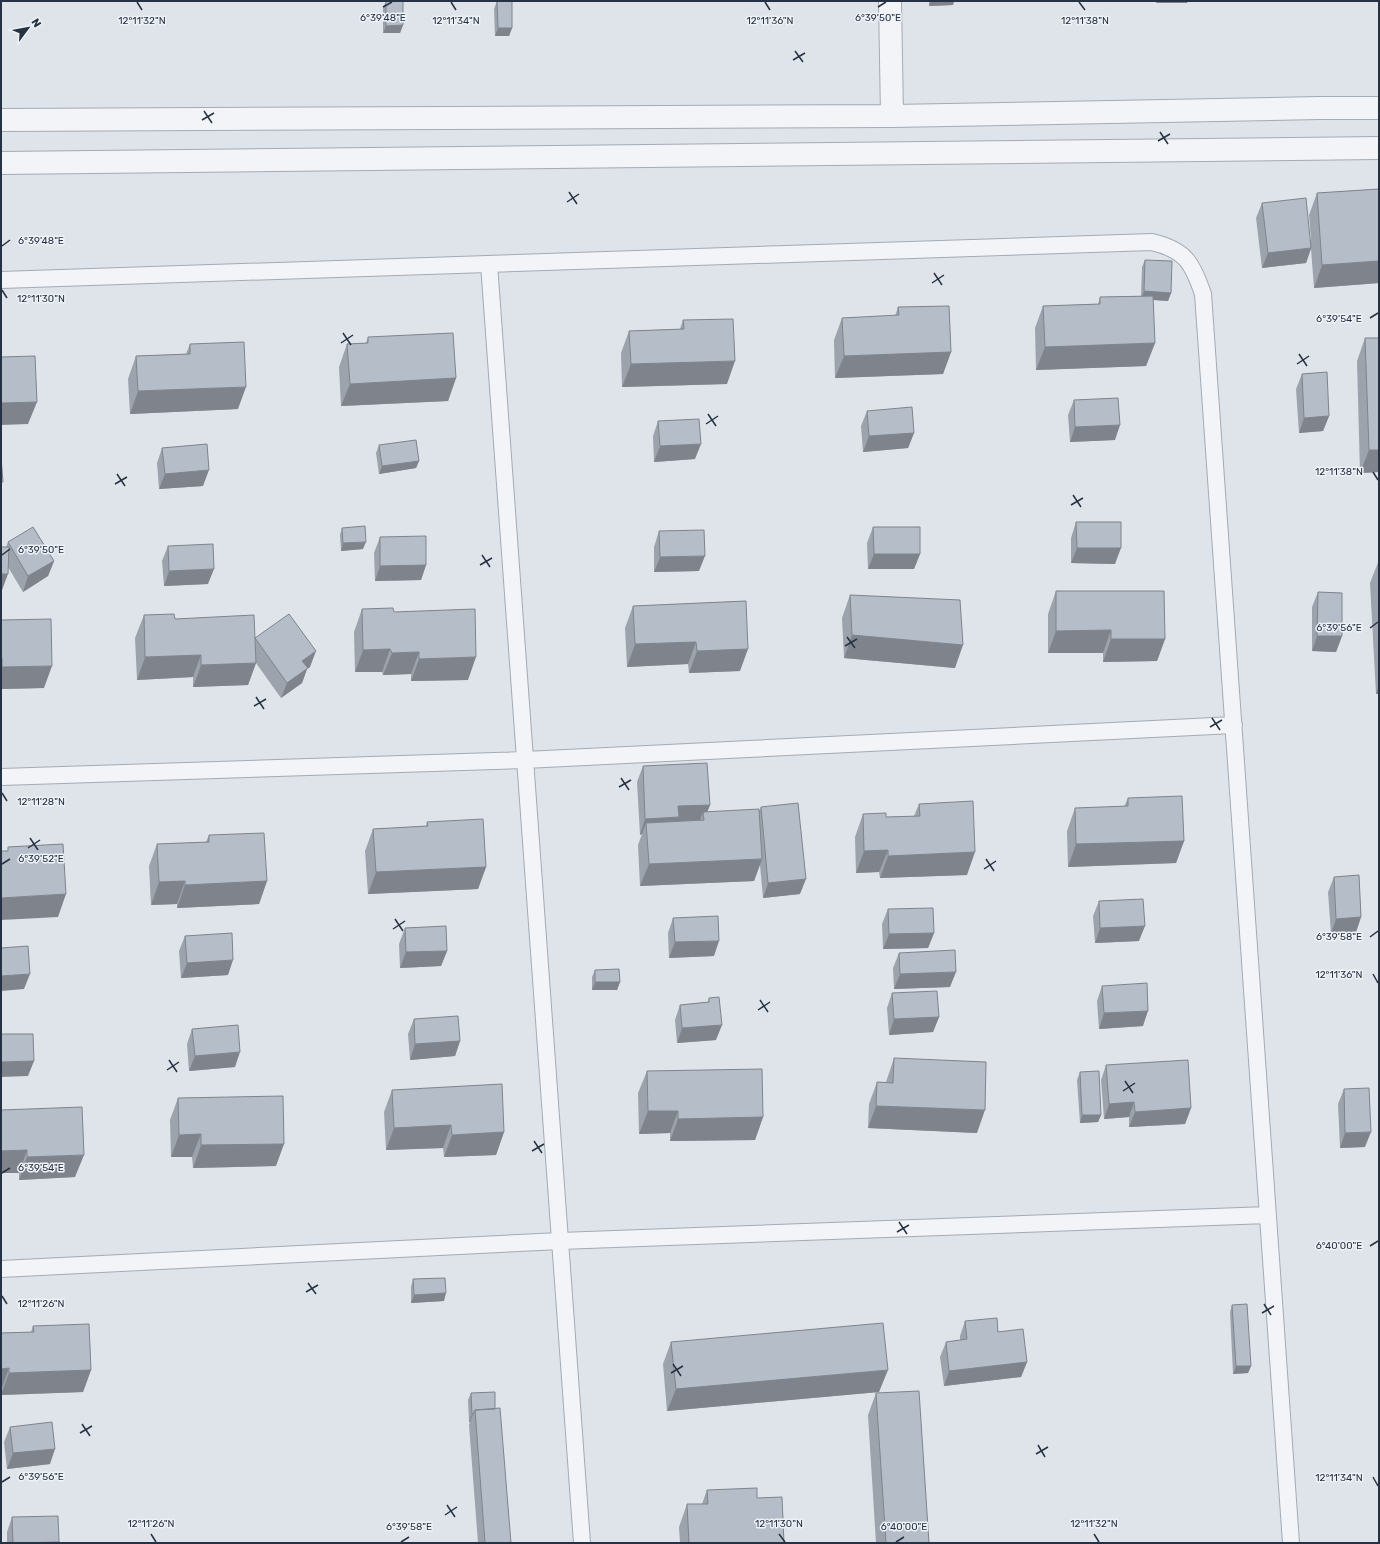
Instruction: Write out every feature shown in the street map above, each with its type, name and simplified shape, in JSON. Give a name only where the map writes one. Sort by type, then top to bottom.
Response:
[{"type":"street","points":[[890,1],[892,116]]},
{"type":"street","points":[[1,120],[892,116],[1379,108]]},
{"type":"street","points":[[1,163],[1379,148]]},
{"type":"lane","points":[[1,280],[1152,242],[1171,247],[1188,261],[1197,275],[1203,294],[1291,1543]]},
{"type":"lane","points":[[489,264],[582,1543]]},
{"type":"lane","points":[[1,777],[525,760],[1234,725]]},
{"type":"lane","points":[[1,1269],[560,1241],[1268,1216]]},
{"type":"building","points":[[386,1],[403,1],[403,25],[386,26]]},
{"type":"building","points":[[497,1],[512,1],[512,28],[498,28]]},
{"type":"building","points":[[1379,189],[1379,261],[1322,265],[1317,193]]},
{"type":"building","points":[[1306,198],[1311,248],[1268,253],[1262,203]]},
{"type":"building","points":[[1145,260],[1172,261],[1171,293],[1144,291]]},
{"type":"building","points":[[1153,296],[1155,343],[1045,347],[1043,306],[1100,304],[1100,297]]},
{"type":"building","points":[[949,306],[951,352],[844,356],[842,318],[899,315],[898,307]]},
{"type":"building","points":[[733,319],[735,361],[631,364],[629,331],[684,329],[683,320]]},
{"type":"building","points":[[453,333],[456,378],[350,384],[347,344],[368,343],[368,337]]},
{"type":"building","points":[[1365,338],[1379,338],[1379,450],[1369,450]]},
{"type":"building","points":[[244,342],[246,387],[138,391],[136,356],[190,354],[190,344]]},
{"type":"building","points":[[35,356],[37,402],[1,403],[1,357]]},
{"type":"building","points":[[1327,372],[1329,416],[1304,418],[1302,374]]},
{"type":"building","points":[[1118,398],[1120,425],[1075,427],[1074,400]]},
{"type":"building","points":[[912,407],[914,433],[869,436],[867,411]]},
{"type":"building","points":[[699,419],[701,444],[660,446],[658,421]]},
{"type":"building","points":[[416,440],[419,461],[382,466],[379,445]]},
{"type":"building","points":[[207,444],[209,470],[165,474],[162,448]]},
{"type":"building","points":[[1,457],[3,482],[1,482]]},
{"type":"building","points":[[1076,522],[1121,522],[1121,548],[1077,548]]},
{"type":"building","points":[[365,526],[366,542],[343,543],[342,528]]},
{"type":"building","points":[[33,527],[54,561],[28,576],[8,542]]},
{"type":"building","points":[[873,527],[920,527],[920,554],[874,554]]},
{"type":"building","points":[[704,530],[705,556],[660,557],[659,531]]},
{"type":"building","points":[[426,536],[426,565],[380,566],[380,537]]},
{"type":"building","points":[[213,544],[214,569],[169,571],[168,546]]},
{"type":"building","points":[[1,547],[9,547],[8,574],[1,574]]},
{"type":"building","points":[[1056,591],[1164,591],[1165,639],[1111,639],[1111,630],[1056,631]]},
{"type":"building","points":[[1318,592],[1342,593],[1342,636],[1317,636]]},
{"type":"building","points":[[850,595],[960,600],[963,645],[852,635]]},
{"type":"building","points":[[746,601],[748,649],[697,651],[696,642],[635,644],[633,606]]},
{"type":"building","points":[[393,608],[394,612],[475,609],[476,657],[419,659],[419,652],[392,653],[390,649],[363,650],[362,609]]},
{"type":"building","points":[[174,614],[175,619],[254,615],[256,663],[201,665],[201,655],[145,657],[144,615]]},
{"type":"building","points":[[289,614],[316,651],[302,661],[308,668],[287,683],[255,638]]},
{"type":"building","points":[[51,619],[52,666],[2,667],[1,620]]},
{"type":"building","points":[[707,763],[710,805],[678,806],[679,817],[645,819],[643,766]]},
{"type":"building","points":[[1182,796],[1184,841],[1076,844],[1075,808],[1128,806],[1128,798]]},
{"type":"building","points":[[973,801],[975,852],[888,856],[888,850],[864,851],[863,814],[886,813],[886,817],[920,816],[919,804]]},
{"type":"building","points":[[798,803],[806,879],[768,883],[761,807]]},
{"type":"building","points":[[759,809],[762,859],[649,864],[646,823],[704,820],[703,812]]},
{"type":"building","points":[[483,819],[486,867],[376,872],[373,829],[428,826],[427,822]]},
{"type":"building","points":[[264,833],[267,881],[185,885],[185,881],[159,882],[157,844],[209,842],[209,835]]},
{"type":"building","points":[[63,844],[66,894],[1,898],[1,851],[8,851],[8,847]]},
{"type":"building","points":[[1359,875],[1361,917],[1336,919],[1334,877]]},
{"type":"building","points":[[1143,899],[1145,926],[1100,928],[1099,901]]},
{"type":"building","points":[[933,908],[934,933],[889,934],[888,909]]},
{"type":"building","points":[[718,916],[719,941],[675,942],[673,918]]},
{"type":"building","points":[[446,926],[447,951],[406,952],[405,928]]},
{"type":"building","points":[[232,933],[233,960],[187,963],[185,936]]},
{"type":"building","points":[[28,946],[30,974],[1,976],[1,948]]},
{"type":"building","points":[[955,950],[956,972],[900,974],[899,953]]},
{"type":"building","points":[[619,969],[620,982],[595,982],[595,970]]},
{"type":"building","points":[[1147,983],[1148,1011],[1104,1013],[1102,986]]},
{"type":"building","points":[[937,991],[939,1017],[894,1019],[892,993]]},
{"type":"building","points":[[719,997],[722,1025],[682,1028],[680,1005],[709,1002],[709,998]]},
{"type":"building","points":[[458,1016],[460,1041],[415,1044],[414,1019]]},
{"type":"building","points":[[238,1025],[240,1052],[195,1056],[192,1029]]},
{"type":"building","points":[[1,1034],[33,1034],[34,1061],[1,1062]]},
{"type":"building","points":[[894,1058],[986,1062],[985,1110],[876,1106],[877,1082],[893,1083]]},
{"type":"building","points":[[1188,1060],[1191,1108],[1135,1112],[1134,1102],[1109,1104],[1106,1065]]},
{"type":"building","points":[[762,1069],[763,1117],[678,1119],[678,1111],[648,1111],[647,1071]]},
{"type":"building","points":[[1099,1071],[1101,1115],[1082,1115],[1080,1072]]},
{"type":"building","points":[[502,1084],[504,1132],[452,1135],[451,1125],[394,1128],[392,1090]]},
{"type":"building","points":[[1369,1088],[1371,1132],[1345,1133],[1344,1089]]},
{"type":"building","points":[[283,1096],[284,1144],[201,1145],[201,1134],[179,1135],[178,1098]]},
{"type":"building","points":[[82,1107],[84,1155],[27,1157],[27,1150],[1,1151],[1,1110]]},
{"type":"building","points":[[445,1278],[446,1293],[414,1295],[413,1279]]},
{"type":"building","points":[[1247,1304],[1251,1366],[1236,1366],[1232,1305]]},
{"type":"building","points":[[997,1318],[998,1332],[1023,1329],[1027,1362],[949,1371],[946,1342],[967,1339],[965,1321]]},
{"type":"building","points":[[883,1323],[888,1370],[676,1389],[671,1342]]},
{"type":"building","points":[[89,1324],[91,1370],[9,1373],[9,1368],[1,1369],[1,1333],[34,1332],[33,1326]]},
{"type":"building","points":[[919,1391],[929,1543],[886,1543],[876,1393]]},
{"type":"building","points":[[495,1392],[495,1409],[475,1410],[472,1414],[471,1393]]},
{"type":"building","points":[[500,1408],[511,1543],[485,1543],[475,1410]]},
{"type":"building","points":[[52,1422],[55,1449],[13,1453],[10,1427]]},
{"type":"building","points":[[757,1488],[757,1498],[782,1497],[784,1543],[689,1543],[687,1504],[708,1504],[707,1490]]},
{"type":"building","points":[[58,1516],[59,1542],[13,1543],[12,1517]]}]
